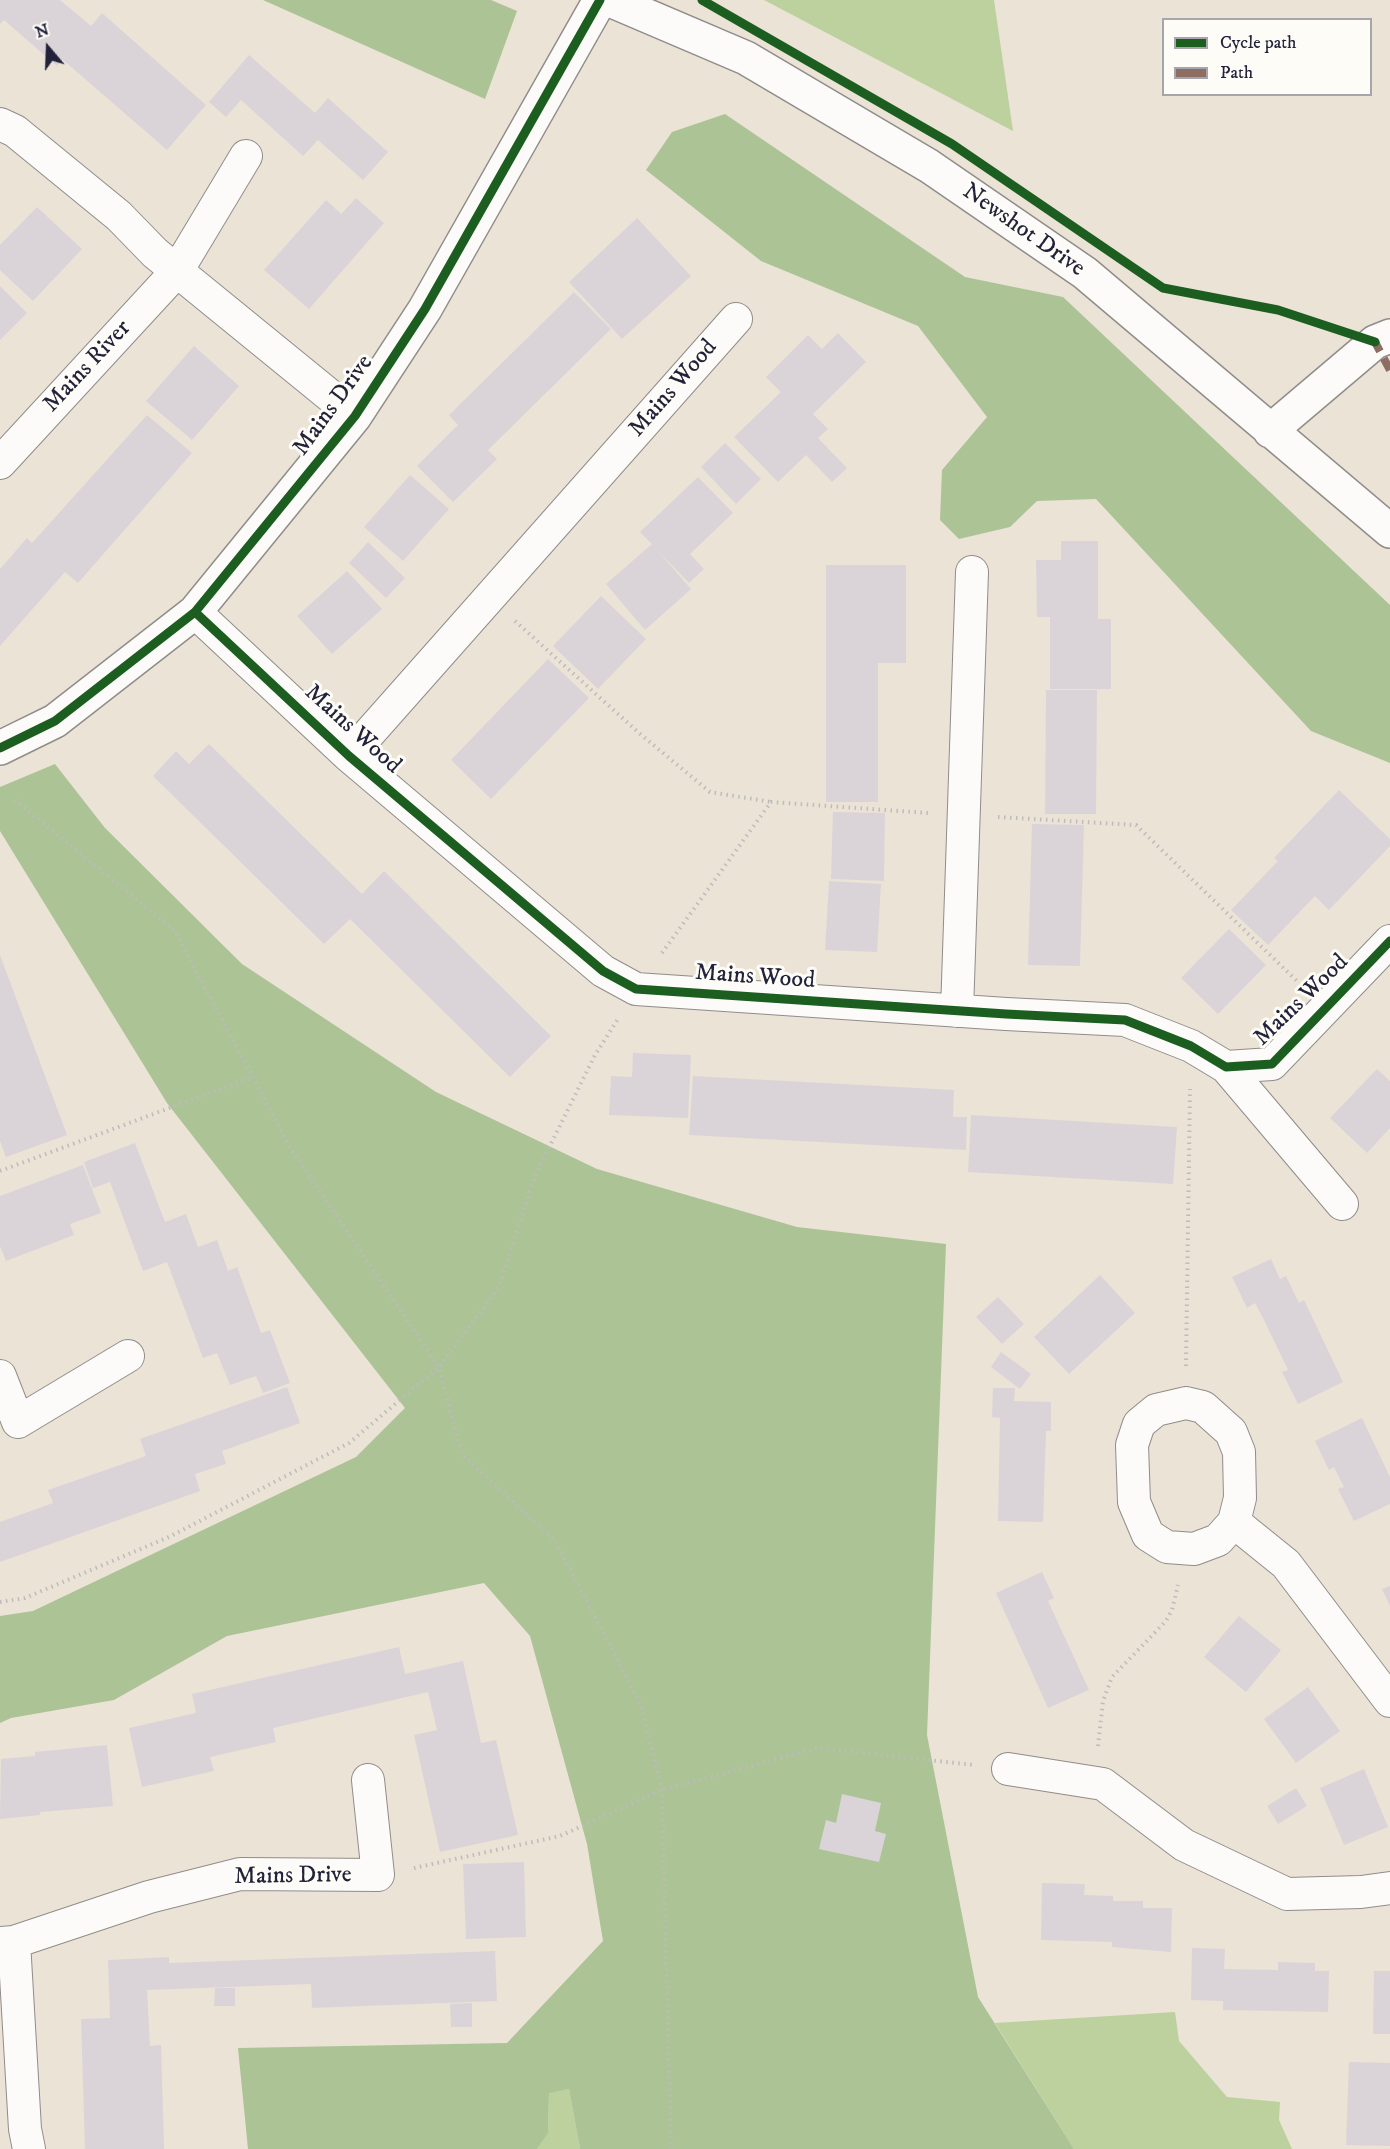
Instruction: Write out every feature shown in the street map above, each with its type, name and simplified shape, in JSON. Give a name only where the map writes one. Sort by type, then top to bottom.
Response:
[{"type":"street","name":"Mains Drive","points":[[0,748],[55,721],[195,612],[355,416],[425,309],[600,0]]},
{"type":"street","name":"Newshot Drive","points":[[610,0],[746,58],[929,166],[1085,273],[1390,531]]},
{"type":"street","points":[[0,124],[15,130],[119,216],[155,253],[355,416]]},
{"type":"street","name":"Mains River","points":[[0,463],[177,271],[246,156]]},
{"type":"street","name":"Mains Wood","points":[[350,756],[735,320]]},
{"type":"street","points":[[1270,431],[1375,342],[1390,336]]},
{"type":"street","points":[[957,1011],[972,572]]},
{"type":"street","name":"Mains Wood","points":[[195,612],[350,756],[603,971],[636,989],[1125,1020],[1191,1046],[1226,1067],[1272,1064],[1390,941]]},
{"type":"street","points":[[1226,1067],[1342,1204]]},
{"type":"street","points":[[0,1376],[18,1422],[128,1356]]},
{"type":"street","points":[[1186,1403],[1203,1407],[1231,1432],[1239,1452],[1240,1498],[1234,1522],[1218,1540],[1194,1549],[1167,1546],[1148,1535],[1134,1502],[1132,1445],[1139,1424],[1156,1410],[1186,1403]]},
{"type":"street","points":[[1234,1522],[1286,1564],[1390,1701]]},
{"type":"street","points":[[1008,1769],[1103,1784],[1184,1845],[1287,1894],[1361,1892],[1390,1888]]},
{"type":"street","name":"Mains Drive","points":[[29,2149],[25,2129],[7,1942],[149,1897],[240,1874],[378,1875],[368,1780]]},
{"type":"path","points":[[490,598],[639,733],[710,792],[771,802],[1136,825],[1326,1008]]},
{"type":"path","points":[[15,800],[175,931],[291,1149],[439,1367],[462,1454],[556,1542],[640,1703],[662,1790],[672,2149]]},
{"type":"path","points":[[0,1602],[25,1598],[169,1537],[349,1443],[439,1367],[499,1287],[534,1178],[595,1055],[636,989],[771,802]]},
{"type":"path","points":[[1186,1403],[1191,1046]]},
{"type":"path","points":[[0,1171],[253,1077]]},
{"type":"path","points":[[1094,1782],[1103,1701],[1112,1677],[1166,1621]]},
{"type":"path","points":[[378,1875],[560,1836],[662,1790],[818,1748],[1008,1769]]},
{"type":"green space","points":[[263,0],[491,0],[517,11],[485,99]]},
{"type":"green space","points":[[764,0],[994,0],[1013,131]]},
{"type":"green space","points":[[725,114],[965,277],[1063,297],[1390,605],[1390,763],[1311,731],[1096,499],[1037,501],[1010,527],[959,539],[940,520],[942,470],[987,417],[918,326],[761,261],[646,170],[672,132]]},
{"type":"green space","points":[[55,764],[105,828],[242,964],[436,1092],[597,1169],[797,1227],[946,1244],[927,1735],[978,1997],[1074,2149],[580,2149],[569,2089],[549,2093],[548,2133],[537,2149],[248,2149],[238,2048],[507,2043],[603,1941],[587,1844],[530,1636],[484,1583],[227,1636],[114,1700],[11,1718],[0,1723],[0,1616],[33,1611],[356,1457],[405,1408],[167,1103],[0,831],[0,787]]},
{"type":"green space","points":[[1175,2012],[1179,2041],[1227,2097],[1280,2102],[1279,2120],[1292,2149],[1074,2149],[995,2023]]},
{"type":"green space","points":[[569,2089],[580,2149],[537,2149],[548,2132],[549,2092]]},
{"type":"building","points":[[0,0],[60,0],[91,26],[102,13],[206,105],[167,150],[62,59],[57,66],[4,20],[0,24]]},
{"type":"building","points":[[249,55],[315,113],[328,98],[388,152],[363,180],[318,140],[303,156],[241,100],[226,117],[209,102]]},
{"type":"building","points":[[356,198],[384,223],[309,309],[264,270],[326,200],[341,214]]},
{"type":"building","points":[[37,207],[82,249],[33,301],[0,270],[0,245]]},
{"type":"building","points":[[637,218],[691,276],[622,339],[569,282]]},
{"type":"building","points":[[0,286],[27,313],[0,340]]},
{"type":"building","points":[[574,292],[611,329],[488,450],[497,459],[453,502],[417,466],[458,425],[449,415]]},
{"type":"building","points":[[838,333],[866,362],[813,414],[828,429],[818,438],[847,468],[832,482],[806,455],[778,482],[734,437],[781,392],[766,377],[808,335],[822,349]]},
{"type":"building","points":[[194,346],[239,386],[192,440],[146,401]]},
{"type":"building","points":[[147,415],[192,453],[78,583],[65,572],[0,646],[0,569],[27,538],[32,543]]},
{"type":"building","points":[[725,443],[761,479],[736,504],[701,467]]},
{"type":"building","points":[[410,475],[449,509],[403,561],[364,527]]},
{"type":"building","points":[[698,477],[733,513],[690,554],[704,569],[689,583],[658,551],[691,589],[645,630],[606,584],[652,544],[640,532]]},
{"type":"building","points":[[1061,541],[1098,541],[1098,619],[1111,619],[1111,689],[1050,689],[1050,617],[1037,617],[1036,560],[1061,560]]},
{"type":"building","points":[[368,542],[405,578],[386,598],[349,563]]},
{"type":"building","points":[[826,565],[906,565],[906,663],[878,663],[878,802],[826,802]]},
{"type":"building","points":[[347,571],[382,609],[332,654],[297,616]]},
{"type":"building","points":[[601,596],[646,639],[598,689],[553,646]]},
{"type":"building","points":[[548,659],[589,698],[491,799],[451,760]]},
{"type":"building","points":[[1046,690],[1097,690],[1096,814],[1045,814]]},
{"type":"building","points":[[209,744],[362,894],[384,871],[551,1036],[510,1077],[350,919],[324,944],[153,776],[176,751],[189,764]]},
{"type":"building","points":[[1339,790],[1390,839],[1390,846],[1329,910],[1315,896],[1268,945],[1231,910],[1278,861],[1274,858]]},
{"type":"building","points":[[833,812],[885,813],[884,881],[831,879]]},
{"type":"building","points":[[1032,824],[1084,825],[1080,966],[1028,965]]},
{"type":"building","points":[[829,881],[881,884],[877,952],[825,950]]},
{"type":"building","points":[[1229,929],[1266,965],[1218,1014],[1181,978]]},
{"type":"building","points":[[0,955],[67,1135],[6,1157],[0,1141]]},
{"type":"building","points":[[633,1053],[691,1055],[688,1118],[609,1115],[611,1076],[632,1077]]},
{"type":"building","points":[[1377,1069],[1390,1081],[1390,1128],[1367,1153],[1330,1118]]},
{"type":"building","points":[[693,1076],[954,1090],[953,1117],[967,1117],[966,1150],[689,1135]]},
{"type":"building","points":[[971,1115],[1177,1127],[1173,1184],[968,1172]]},
{"type":"building","points":[[135,1143],[165,1222],[186,1214],[198,1247],[217,1240],[228,1271],[237,1267],[261,1333],[270,1330],[290,1383],[263,1393],[256,1376],[230,1385],[217,1353],[203,1358],[167,1262],[143,1271],[110,1182],[93,1188],[84,1162]]},
{"type":"building","points":[[83,1165],[101,1213],[70,1224],[74,1235],[6,1261],[0,1246],[0,1196]]},
{"type":"building","points":[[1271,1259],[1280,1279],[1286,1276],[1299,1303],[1304,1300],[1343,1382],[1298,1404],[1282,1372],[1288,1370],[1264,1320],[1255,1303],[1247,1308],[1232,1277]]},
{"type":"building","points":[[1100,1275],[1135,1313],[1069,1374],[1034,1337]]},
{"type":"building","points":[[998,1297],[1024,1324],[1002,1344],[976,1317]]},
{"type":"building","points":[[1001,1352],[1031,1374],[1020,1389],[991,1367]]},
{"type":"building","points":[[287,1387],[300,1423],[222,1451],[226,1464],[195,1474],[200,1491],[0,1562],[0,1522],[53,1503],[48,1490],[146,1456],[140,1439]]},
{"type":"building","points":[[993,1388],[1015,1388],[1014,1401],[1051,1402],[1051,1431],[1046,1431],[1043,1522],[998,1521],[1000,1418],[992,1417]]},
{"type":"building","points":[[1362,1418],[1390,1477],[1390,1504],[1354,1521],[1338,1489],[1344,1487],[1334,1467],[1329,1470],[1315,1441]]},
{"type":"building","points":[[1042,1572],[1054,1598],[1048,1601],[1089,1690],[1048,1708],[996,1593]]},
{"type":"building","points":[[1390,1586],[1390,1606],[1382,1589]]},
{"type":"building","points":[[1239,1616],[1281,1650],[1246,1692],[1204,1657]]},
{"type":"building","points":[[399,1647],[405,1674],[463,1661],[481,1743],[496,1740],[518,1835],[440,1852],[414,1735],[437,1730],[428,1692],[273,1728],[276,1742],[210,1757],[214,1771],[142,1787],[129,1728],[196,1713],[192,1694]]},
{"type":"building","points":[[1308,1687],[1340,1731],[1296,1763],[1264,1719]]},
{"type":"building","points":[[107,1745],[113,1806],[40,1812],[40,1815],[0,1819],[1,1759],[35,1756],[35,1752]]},
{"type":"building","points":[[1364,1769],[1388,1827],[1344,1845],[1320,1788]]},
{"type":"building","points":[[1296,1788],[1307,1806],[1278,1824],[1267,1806]]},
{"type":"building","points":[[842,1794],[881,1803],[875,1831],[886,1834],[879,1862],[819,1849],[826,1820],[836,1823]]},
{"type":"building","points":[[524,1862],[526,1937],[466,1939],[463,1864]]},
{"type":"building","points":[[1042,1883],[1085,1884],[1084,1895],[1113,1896],[1113,1901],[1143,1901],[1143,1908],[1172,1908],[1171,1952],[1112,1947],[1112,1942],[1041,1940]]},
{"type":"building","points":[[1192,1948],[1225,1949],[1224,1969],[1278,1970],[1278,1962],[1315,1963],[1315,1971],[1329,1971],[1328,2012],[1223,2010],[1223,2001],[1191,2000]]},
{"type":"building","points":[[495,1951],[497,2001],[312,2008],[311,1984],[147,1990],[150,2046],[161,2045],[164,2149],[85,2149],[81,2019],[110,2018],[108,1960],[169,1957],[169,1963]]},
{"type":"building","points":[[1374,1971],[1390,1971],[1390,2034],[1373,2034]]},
{"type":"building","points":[[215,1988],[235,1988],[235,2006],[214,2006]]},
{"type":"building","points":[[472,2003],[472,2027],[451,2027],[450,2004]]},
{"type":"building","points":[[1349,2062],[1390,2063],[1390,2146],[1346,2145]]},
{"type":"marked path","points":[[1371,340],[1375,342],[1390,370]]},
{"type":"cycle path","points":[[0,748],[55,721],[195,612],[355,416],[425,309],[600,0]]},
{"type":"cycle path","points":[[702,0],[952,144],[1163,288],[1278,310],[1375,342]]},
{"type":"cycle path","points":[[195,612],[349,756],[603,971],[636,989],[1125,1020],[1191,1046],[1226,1067],[1272,1064],[1390,941]]}]
